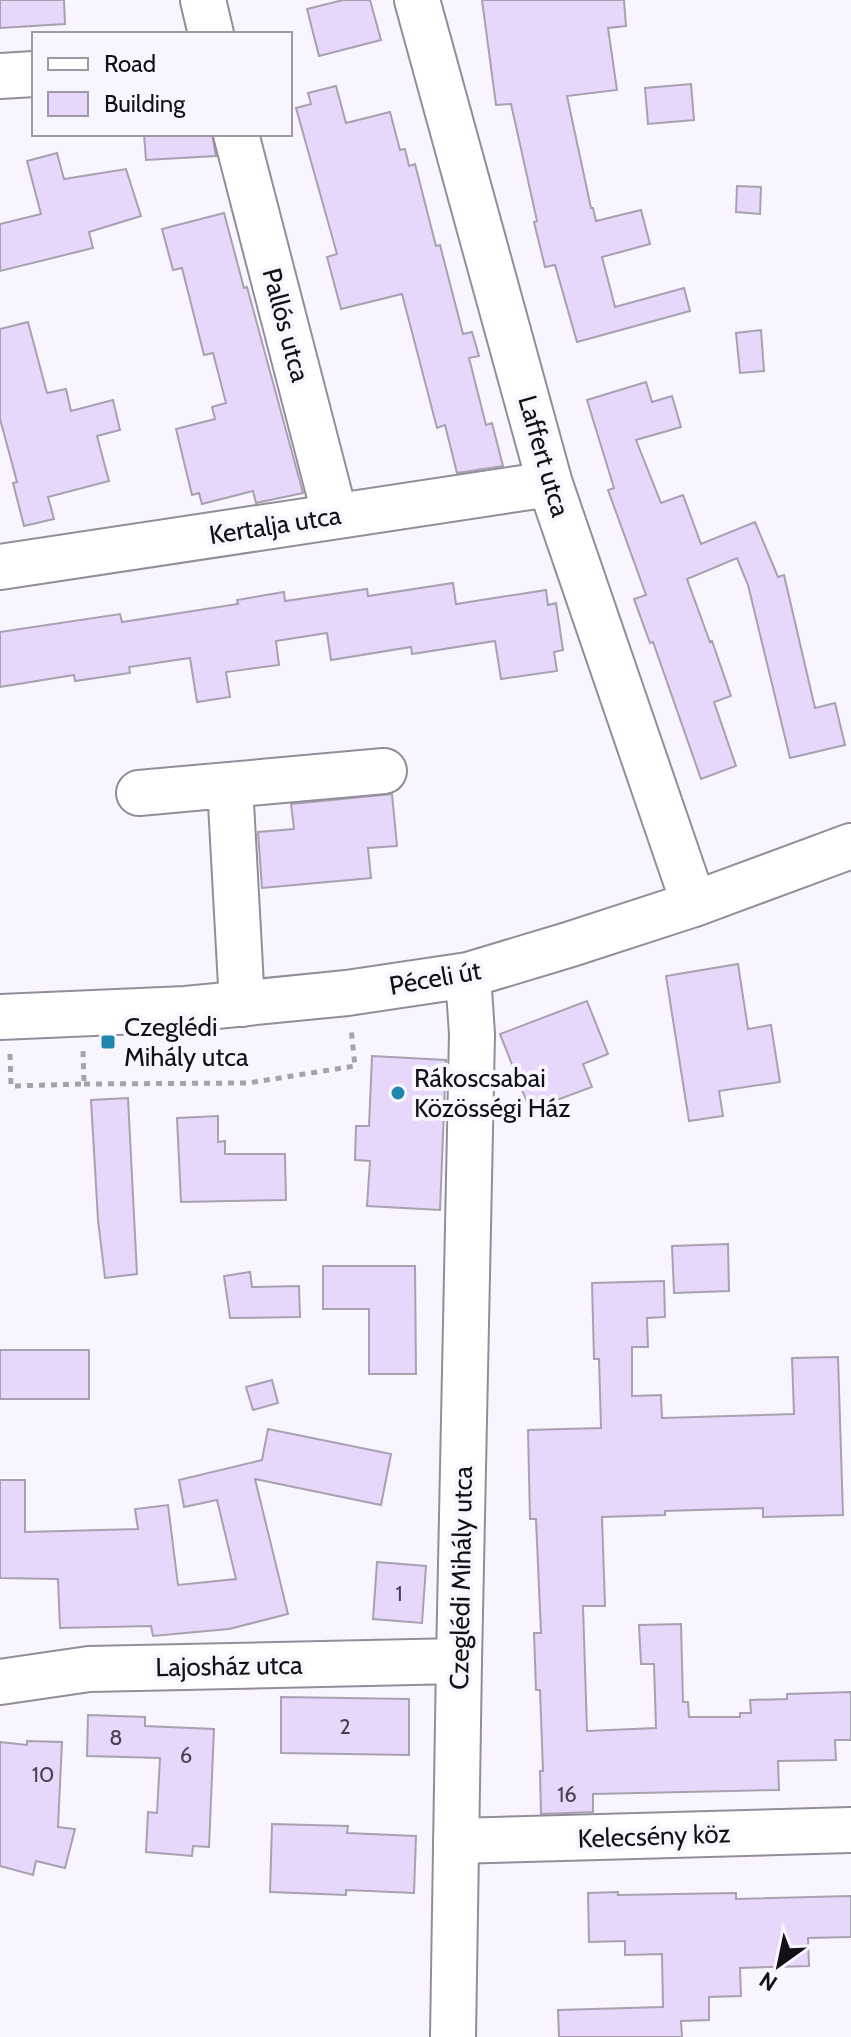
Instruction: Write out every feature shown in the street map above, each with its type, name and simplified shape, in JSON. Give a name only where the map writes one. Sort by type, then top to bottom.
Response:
[{"type":"street","points":[[203,0],[211,32]]},
{"type":"street","name":"Laffert utca","points":[[417,0],[550,484],[694,904]]},
{"type":"street","points":[[0,76],[32,74]]},
{"type":"street","name":"Pallós utca","points":[[237,136],[335,516]]},
{"type":"street","name":"Kertalja utca","points":[[0,567],[550,484]]},
{"type":"street","points":[[139,793],[384,771]]},
{"type":"street","points":[[230,785],[242,1004]]},
{"type":"street","name":"Péceli út","points":[[5,1031],[347,993],[468,975],[694,904],[851,846]]},
{"type":"street","name":"Czeglédi Mihály utca","points":[[453,2037],[472,1034],[468,975]]},
{"type":"street","name":"Lajosház utca","points":[[0,1682],[89,1669],[459,1661]]},
{"type":"street","name":"Kelecsény köz","points":[[456,1841],[851,1830]]},
{"type":"path","points":[[5,1031],[11,1086],[248,1083],[355,1066],[351,1022]]},
{"type":"path","points":[[82,1043],[84,1084]]},
{"type":"building","points":[[0,0],[64,0],[65,24],[0,28]]},
{"type":"building","points":[[343,0],[370,0],[381,40],[319,56],[307,9]]},
{"type":"building","points":[[482,0],[624,0],[626,26],[608,28],[617,90],[567,96],[596,221],[641,210],[650,244],[602,257],[615,307],[684,288],[690,311],[577,342],[555,265],[545,267],[511,104],[496,105]]},
{"type":"building","points":[[691,84],[694,120],[648,124],[645,88]]},
{"type":"building","points":[[336,86],[346,123],[390,112],[400,150],[405,149],[409,166],[415,164],[463,334],[472,332],[479,356],[469,358],[486,425],[492,423],[503,466],[457,473],[445,425],[437,428],[402,294],[341,309],[327,257],[337,254],[296,108],[311,104],[308,93]]},
{"type":"building","points":[[144,136],[212,136],[216,156],[146,160]]},
{"type":"building","points":[[57,153],[64,179],[126,169],[141,216],[89,232],[93,248],[0,271],[0,224],[41,214],[27,161]]},
{"type":"building","points":[[737,186],[761,187],[760,214],[736,212]]},
{"type":"building","points":[[224,213],[303,493],[256,503],[253,491],[202,504],[199,493],[192,495],[176,429],[215,419],[212,407],[226,403],[213,353],[204,355],[182,268],[173,270],[162,229]]},
{"type":"building","points":[[28,322],[47,393],[66,389],[71,411],[113,400],[120,430],[97,436],[109,481],[48,497],[54,519],[24,526],[13,483],[17,482],[0,419],[0,329]]},
{"type":"building","points":[[761,330],[764,371],[740,373],[736,333]]},
{"type":"building","points":[[646,382],[652,402],[672,396],[681,427],[636,440],[661,503],[683,495],[701,544],[755,522],[778,577],[784,575],[815,708],[835,703],[845,745],[790,758],[748,585],[737,558],[687,579],[731,696],[714,702],[736,766],[701,779],[653,642],[650,643],[634,599],[646,595],[608,490],[614,488],[587,400]]},
{"type":"building","points":[[453,583],[456,604],[546,590],[548,605],[556,603],[563,650],[554,652],[557,671],[501,679],[495,641],[412,654],[411,647],[331,660],[327,633],[276,641],[279,665],[226,672],[230,697],[197,702],[190,658],[129,667],[130,673],[75,681],[74,675],[0,687],[0,632],[120,614],[122,622],[238,604],[237,600],[284,592],[285,601],[367,589],[368,596]]},
{"type":"building","points":[[392,794],[397,846],[368,848],[371,878],[262,888],[258,832],[294,829],[291,804]]},
{"type":"building","points":[[738,964],[748,1029],[771,1025],[780,1082],[719,1091],[723,1116],[689,1121],[666,976]]},
{"type":"building","points":[[587,1001],[608,1054],[583,1064],[592,1087],[530,1110],[500,1034]]},
{"type":"building","points":[[372,1056],[446,1060],[440,1210],[367,1206],[370,1161],[355,1160],[356,1126],[369,1126]]},
{"type":"building","points":[[128,1098],[137,1274],[105,1278],[98,1220],[91,1100]]},
{"type":"building","points":[[218,1116],[218,1142],[225,1141],[225,1154],[285,1154],[286,1200],[181,1202],[177,1118]]},
{"type":"building","points":[[728,1244],[729,1291],[674,1293],[672,1246]]},
{"type":"building","points":[[323,1266],[415,1266],[416,1374],[369,1374],[369,1309],[323,1309]]},
{"type":"building","points":[[250,1272],[252,1287],[299,1286],[300,1317],[230,1318],[224,1276]]},
{"type":"building","points":[[664,1281],[665,1317],[647,1318],[648,1347],[632,1347],[632,1396],[661,1395],[662,1418],[794,1414],[792,1358],[838,1357],[843,1515],[763,1517],[763,1508],[665,1511],[665,1515],[602,1517],[605,1606],[583,1606],[587,1731],[656,1728],[654,1664],[641,1664],[639,1625],[681,1624],[683,1702],[688,1702],[689,1717],[740,1717],[740,1713],[751,1713],[750,1700],[787,1699],[787,1694],[851,1692],[851,1740],[835,1740],[836,1760],[778,1761],[779,1790],[593,1794],[593,1812],[541,1814],[540,1690],[536,1690],[534,1633],[541,1633],[536,1519],[530,1519],[528,1430],[601,1428],[599,1359],[594,1359],[592,1283]]},
{"type":"building","points":[[0,1350],[89,1350],[89,1399],[0,1399]]},
{"type":"building","points":[[272,1380],[278,1403],[253,1410],[246,1387]]},
{"type":"building","points":[[268,1429],[391,1454],[381,1505],[255,1479],[288,1614],[229,1629],[153,1636],[151,1626],[60,1628],[58,1579],[0,1578],[0,1480],[25,1480],[25,1532],[138,1529],[135,1509],[168,1505],[178,1585],[236,1579],[217,1500],[184,1507],[179,1480],[262,1460]]},
{"type":"building","points":[[377,1562],[426,1566],[422,1623],[373,1619]]},
{"type":"building","points":[[281,1697],[409,1699],[409,1755],[281,1753]]},
{"type":"building","points":[[88,1715],[145,1717],[145,1726],[214,1729],[209,1847],[193,1846],[192,1856],[146,1852],[148,1812],[157,1813],[160,1758],[87,1756]]},
{"type":"building","points":[[27,1741],[62,1742],[58,1827],[75,1829],[65,1868],[36,1861],[33,1875],[0,1866],[0,1742],[27,1745]]},
{"type":"building","points":[[272,1824],[348,1826],[347,1833],[416,1836],[414,1893],[346,1890],[346,1895],[270,1892]]},
{"type":"building","points":[[618,1892],[618,1895],[736,1893],[736,1899],[851,1896],[851,1937],[808,1938],[809,1966],[740,1968],[741,1996],[709,1997],[709,2020],[681,2021],[682,2037],[559,2037],[558,2010],[663,2007],[662,1954],[625,1955],[625,1941],[589,1942],[588,1893]]},
{"type":"place","name":"Czeglédi Mihály utca","points":[[108,1042]]},
{"type":"place","name":"Rákoscsabai Közösségi Ház","points":[[398,1093]]}]
